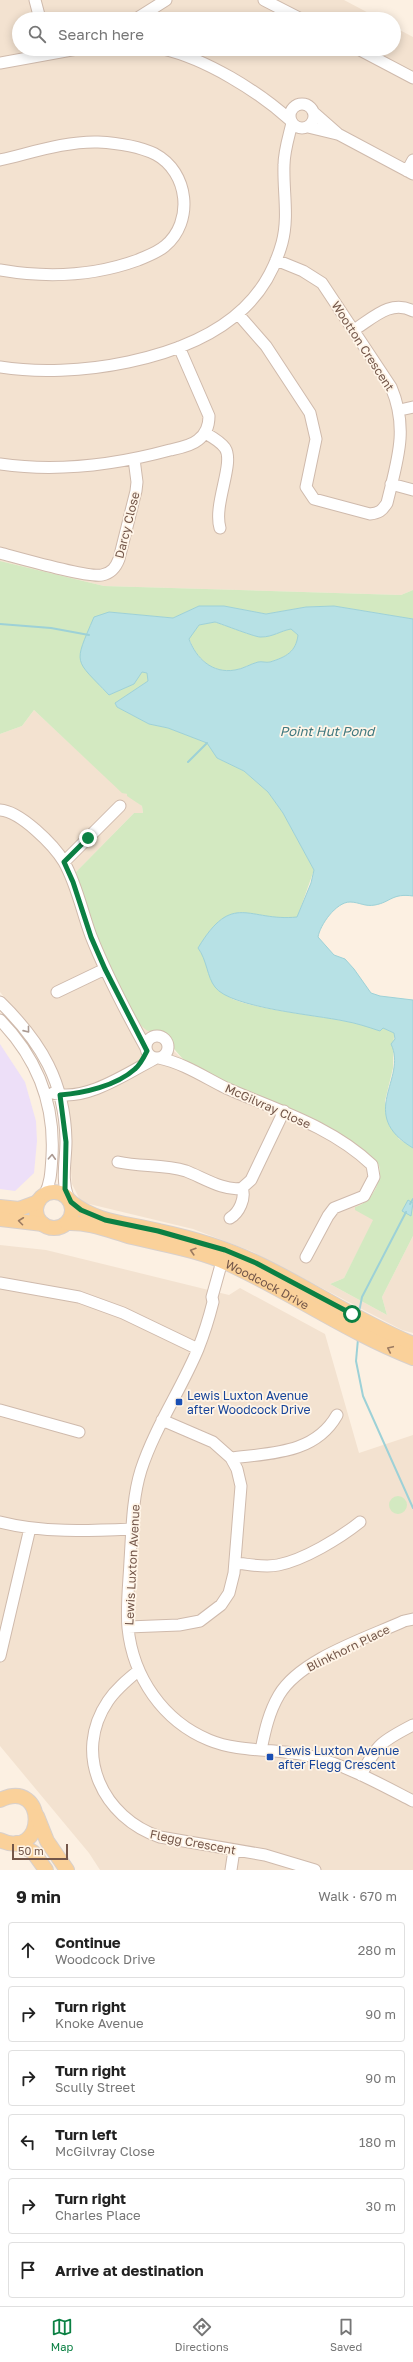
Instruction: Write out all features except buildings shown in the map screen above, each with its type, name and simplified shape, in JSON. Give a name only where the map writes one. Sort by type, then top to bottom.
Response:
[{"type":"main road","points":[[0,1207],[19,1209],[42,1198],[60,1192],[70,1200],[72,1213],[68,1222],[63,1226],[53,1228],[43,1224],[0,1219]]},
{"type":"main road","points":[[42,1198],[36,1211],[43,1224]]},
{"type":"main road","name":"Woodcock Drive","points":[[70,1200],[81,1210],[105,1220],[158,1231],[228,1258],[368,1338],[413,1358]]},
{"type":"main road","name":"Woodcock Drive","points":[[68,1222],[90,1224],[119,1233],[178,1247],[256,1263],[369,1323],[413,1344]]},
{"type":"main road","points":[[0,1787],[15,1796],[30,1802],[47,1841],[67,1870]]},
{"type":"main road","points":[[0,1800],[15,1796]]},
{"type":"main road","points":[[6,1843],[30,1836],[37,1823],[37,1816]]},
{"type":"main road","points":[[6,1843],[33,1852],[46,1870]]},
{"type":"street","points":[[35,0],[38,12]]},
{"type":"street","points":[[147,12],[166,0]]},
{"type":"street","points":[[264,0],[287,12]]},
{"type":"street","points":[[0,63],[29,56]]},
{"type":"street","points":[[182,56],[200,63],[269,101],[297,127],[307,127],[338,134]]},
{"type":"street","points":[[371,56],[413,78]]},
{"type":"street","points":[[269,101],[295,106],[305,105],[338,134],[410,173],[413,160]]},
{"type":"street","points":[[0,367],[52,370],[96,368],[134,361],[179,347],[213,332],[238,314],[259,292],[276,260],[285,223],[284,164],[291,121],[291,112],[295,106]]},
{"type":"street","points":[[286,152],[314,118],[313,112]]},
{"type":"street","points":[[0,160],[88,143],[128,146],[155,154],[166,161],[182,186],[184,207],[177,232],[164,247],[154,253],[124,265],[84,273],[57,275],[0,270]]},
{"type":"street","name":"Wootton Crescent","points":[[238,314],[266,346],[310,414],[316,439],[306,488],[310,497],[330,504],[377,513],[383,510],[387,503],[402,435],[400,410],[391,387],[322,283],[303,271],[276,260]]},
{"type":"street","points":[[354,330],[393,306],[402,306],[413,311]]},
{"type":"street","points":[[0,464],[64,466],[134,459],[190,445],[198,440],[205,433],[208,425],[207,407],[179,347]]},
{"type":"street","points":[[400,410],[413,407]]},
{"type":"street","points":[[205,433],[225,448],[229,460],[217,508],[220,528]]},
{"type":"street","name":"Darcy Close","points":[[0,553],[92,575],[110,572],[116,567],[119,559],[136,491],[137,482],[134,459]]},
{"type":"street","points":[[391,484],[413,490]]},
{"type":"street","points":[[64,862],[120,806]]},
{"type":"street","points":[[0,810],[7,810],[19,816],[54,850],[64,862],[73,882],[91,937],[105,969],[135,1025],[146,1050],[150,1056],[158,1058]]},
{"type":"street","points":[[57,992],[105,969]]},
{"type":"street","points":[[0,1002],[20,1022],[39,1047],[54,1075],[60,1095],[66,1142],[64,1183],[70,1200]]},
{"type":"street","points":[[0,1020],[26,1050],[44,1088],[49,1109],[53,1142],[51,1175],[42,1198]]},
{"type":"street","points":[[44,1088],[60,1095],[71,1094],[109,1084],[158,1058],[166,1052],[168,1046],[164,1039],[153,1037],[135,1025]]},
{"type":"street","points":[[137,1068],[146,1050],[147,1042],[153,1037]]},
{"type":"street","name":"McGilvray Close","points":[[168,1046],[179,1063]]},
{"type":"street","name":"McGilvray Close","points":[[158,1058],[179,1063],[195,1073],[314,1125],[367,1161],[374,1171],[370,1188],[364,1196],[355,1202],[340,1205],[328,1216],[306,1257]]},
{"type":"street","points":[[49,1109],[60,1095]]},
{"type":"street","points":[[118,1162],[132,1165],[168,1166],[230,1188],[242,1188],[251,1180],[284,1111]]},
{"type":"street","points":[[230,1218],[236,1213],[244,1197],[242,1188]]},
{"type":"street","name":"Lewis Luxton Avenue","points":[[228,1258],[218,1299],[213,1302],[198,1349],[162,1420],[141,1472],[132,1529],[128,1627],[131,1648],[138,1671],[151,1693],[163,1708],[192,1732],[226,1746],[309,1756],[332,1762],[413,1801]]},
{"type":"street","points":[[0,1283],[79,1297],[123,1313],[198,1349]]},
{"type":"street","points":[[0,1410],[79,1432]]},
{"type":"street","points":[[231,1458],[299,1447],[323,1434],[337,1415]]},
{"type":"street","points":[[128,1627],[194,1623],[212,1614],[221,1605],[228,1593],[235,1563],[241,1486],[237,1469],[231,1458],[212,1442],[162,1420]]},
{"type":"street","points":[[0,1522],[30,1528],[94,1532],[132,1529]]},
{"type":"street","points":[[235,1563],[267,1566],[287,1563],[339,1539],[360,1522]]},
{"type":"street","points":[[0,1656],[30,1528]]},
{"type":"street","name":"Blinkhorn Place","points":[[261,1750],[271,1710],[280,1694],[291,1680],[304,1668],[320,1659],[404,1621],[413,1619]]},
{"type":"street","name":"Flegg Crescent","points":[[138,1671],[122,1684],[108,1701],[97,1724],[93,1754],[101,1788],[116,1810],[128,1822],[144,1832],[168,1839],[287,1860],[315,1870]]},
{"type":"street","points":[[361,1775],[378,1745],[386,1738],[413,1725]]},
{"type":"street","points":[[231,1870],[234,1850]]},
{"type":"shaded area","points":[[0,0],[344,0],[367,12],[12,12],[12,56],[401,56],[401,31],[413,37],[413,590],[401,595],[104,586],[0,561]]},
{"type":"shaded area","points":[[34,710],[122,792],[127,794],[142,806],[143,813],[134,813],[75,873],[122,993],[137,1019],[148,1031],[160,1030],[171,1043],[173,1050],[179,1056],[369,1156],[379,1165],[379,1180],[371,1195],[359,1206],[374,1220],[344,1278],[330,1284],[387,1315],[382,1297],[413,1236],[413,1333],[402,1330],[251,1251],[193,1229],[81,1202],[72,1184],[65,1096],[49,1053],[0,992],[0,734],[22,726]]},
{"type":"shaded area","points":[[0,1044],[25,1082],[36,1121],[37,1141],[34,1173],[15,1191],[0,1189]]},
{"type":"shaded area","points":[[0,1245],[46,1250],[229,1295],[240,1288],[325,1334],[359,1453],[413,1435],[413,1870],[100,1870],[89,1853],[0,1746]]},
{"type":"green space","points":[[0,561],[104,586],[401,595],[413,590],[413,619],[334,606],[306,607],[266,614],[224,606],[199,606],[173,618],[109,612],[99,685],[109,695],[134,684],[142,672],[147,673],[148,681],[115,703],[117,707],[149,724],[168,728],[207,743],[217,758],[244,771],[268,792],[283,813],[314,870],[297,918],[280,918],[242,913],[231,914],[221,920],[210,930],[198,948],[221,990],[234,1000],[263,1008],[333,1019],[379,1030],[383,1028],[394,1033],[393,1068],[385,1101],[388,1121],[399,1139],[413,1148],[413,1236],[382,1297],[387,1315],[330,1284],[344,1278],[373,1220],[355,1210],[355,1207],[366,1201],[371,1196],[379,1178],[379,1165],[369,1156],[188,1063],[176,1051],[160,1030],[150,1032],[138,1022],[127,1005],[96,933],[75,873],[134,813],[143,813],[142,806],[127,796],[127,794],[122,793],[34,710],[22,726],[0,734]]},
{"type":"green space","points":[[215,622],[258,637],[269,636],[291,629],[298,635],[297,641],[289,653],[276,660],[258,662],[235,670],[219,670],[206,663],[201,658],[196,652],[189,638],[199,625]]},
{"type":"green space","points":[[398,1496],[404,1499],[407,1505],[404,1511],[398,1514],[392,1511],[389,1505],[392,1499]]},
{"type":"water","name":"Point Hut Pond","points":[[199,606],[224,606],[266,614],[306,607],[334,606],[413,619],[413,896],[400,896],[380,904],[371,905],[353,902],[345,903],[334,910],[325,921],[318,937],[334,955],[345,959],[371,993],[380,996],[413,1000],[413,1148],[396,1135],[388,1122],[385,1109],[394,1070],[394,1057],[391,1044],[395,1039],[394,1033],[383,1028],[380,1031],[348,1022],[275,1010],[255,1005],[224,994],[212,983],[198,948],[210,930],[221,919],[232,914],[242,913],[266,916],[297,917],[311,883],[314,870],[283,813],[268,792],[244,771],[217,758],[207,743],[168,728],[149,724],[117,707],[115,703],[148,681],[147,673],[142,672],[134,684],[109,695],[83,667],[80,660],[80,653],[94,617],[109,612],[173,618]],"holes":[[[215,622],[258,637],[265,637],[291,629],[298,635],[297,641],[292,650],[281,658],[270,662],[258,662],[241,669],[227,671],[219,670],[212,667],[201,658],[192,646],[189,639],[199,625]]]},
{"type":"water","points":[[408,1200],[413,1203],[411,1216],[402,1211]]},
{"type":"waterway","points":[[0,624],[51,628],[89,635]]},
{"type":"waterway","points":[[188,762],[207,743]]},
{"type":"waterway","points":[[410,1204],[413,1199]]},
{"type":"waterway","points":[[359,1312],[362,1297],[406,1212]]},
{"type":"waterway","points":[[358,1339],[356,1361],[363,1396],[413,1508]]},
{"type":"place","name":"Lewis Luxton Avenue after Woodcock Drive","points":[[179,1402]]},
{"type":"place","name":"Lewis Luxton Avenue after Flegg Crescent","points":[[270,1757]]},
{"type":"route","points":[[88,838],[64,862],[73,882],[91,937],[105,969],[147,1051],[137,1068],[128,1075],[109,1084],[90,1090],[60,1095],[66,1142],[64,1183],[68,1198],[81,1210],[105,1220],[191,1239],[225,1250],[256,1263],[352,1314]]}]
